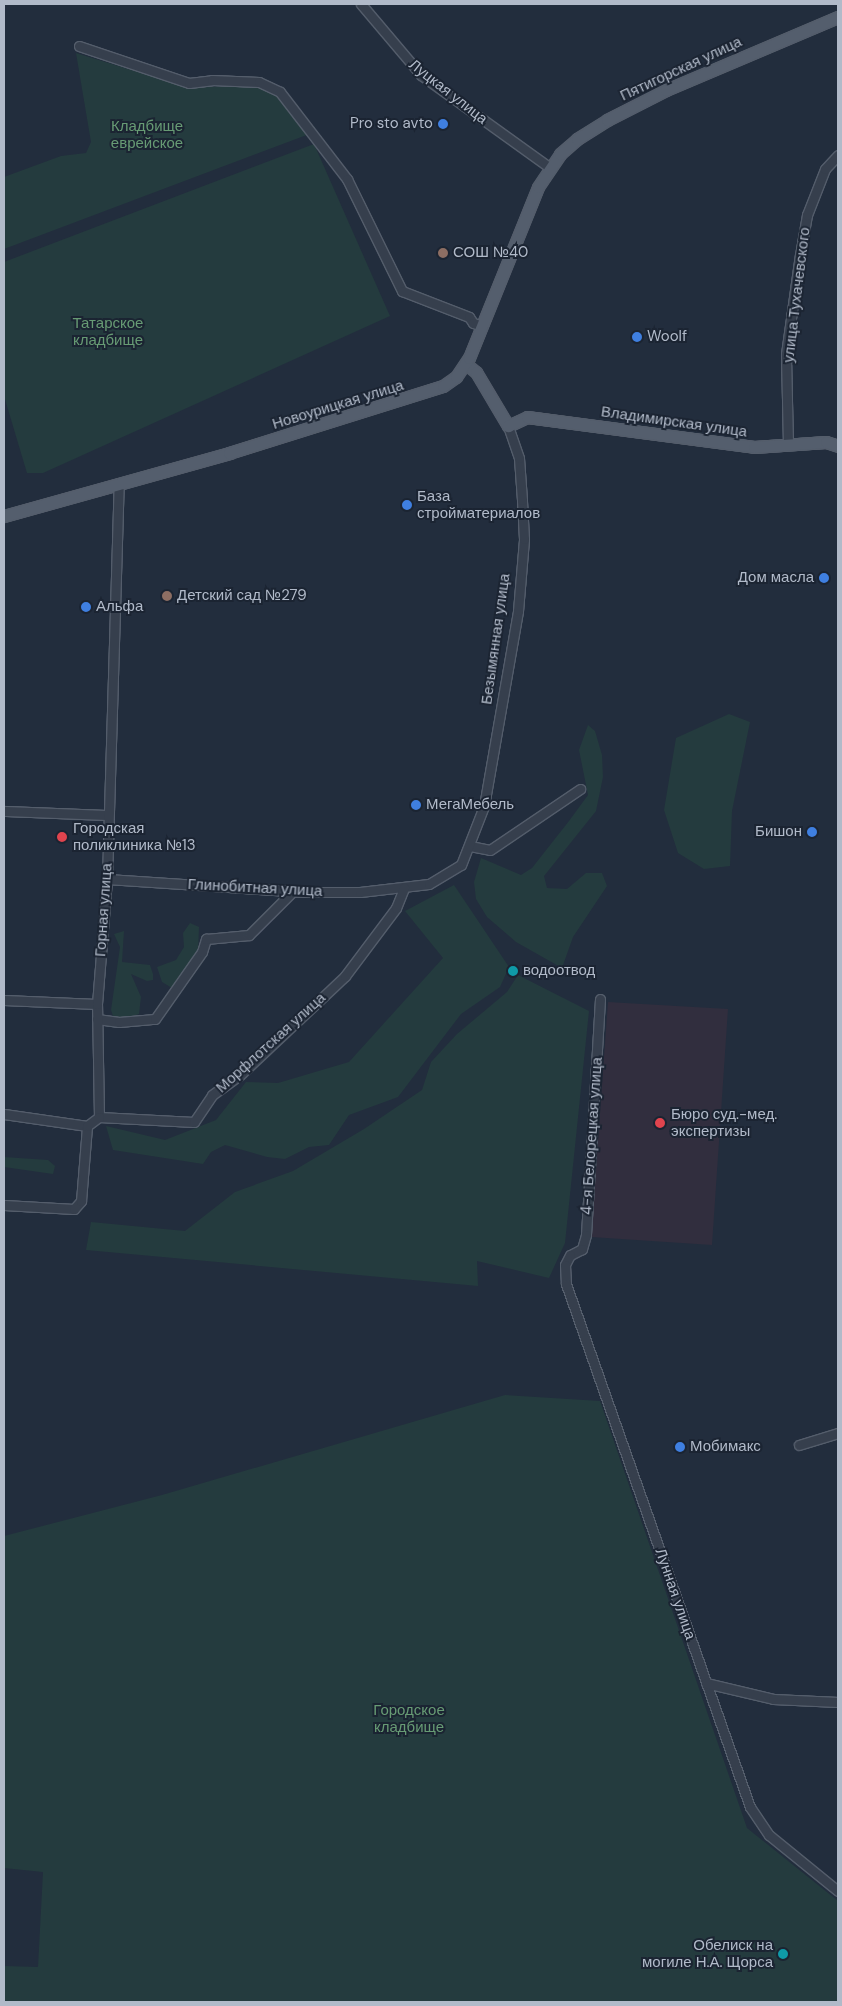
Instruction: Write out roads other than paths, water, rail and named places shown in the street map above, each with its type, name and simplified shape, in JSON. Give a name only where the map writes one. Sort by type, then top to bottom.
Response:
[{"type":"main road","name":"Пятигорская улица","points":[[549,167],[577,139],[607,120],[666,90],[838,17]]},
{"type":"main road","name":"Новоурицкая улица","points":[[4,516],[416,396],[456,377],[466,364],[483,326],[549,167]]},
{"type":"main road","name":"Безымянная улица","points":[[466,364],[476,372],[508,426]]},
{"type":"main road","name":"Владимирская улица","points":[[508,426],[527,417],[754,447],[826,442],[838,446]]},
{"type":"street","name":"Луцкая улица","points":[[361,4],[421,75],[549,167]]},
{"type":"street","points":[[79,46],[189,82],[212,80],[259,82],[280,92],[347,179],[402,291],[469,317],[473,323],[483,326]]},
{"type":"street","name":"улица Тухачевского","points":[[788,444],[786,354],[800,255],[807,215],[826,169],[838,154]]},
{"type":"street","name":"Безымянная улица","points":[[404,888],[429,884],[446,876],[461,865],[484,806],[518,611],[524,539],[519,458],[508,426]]},
{"type":"street","name":"Горная улица","points":[[99,1117],[97,1004],[107,879],[119,483]]},
{"type":"street","points":[[470,846],[490,850],[580,789]]},
{"type":"street","points":[[4,811],[108,815]]},
{"type":"street","name":"Глинобитная улица","points":[[107,879],[293,891],[360,892],[404,888]]},
{"type":"street","name":"Морфлотская улица","points":[[99,1117],[194,1122],[212,1095],[240,1075],[346,976],[396,908],[404,888]]},
{"type":"street","points":[[97,1019],[119,1022],[155,1018],[202,952],[206,939],[249,935],[293,891]]},
{"type":"street","name":"4-я Белорецкая улица","points":[[564,1265],[570,1255],[582,1249],[586,1235],[600,999]]},
{"type":"street","points":[[4,1000],[97,1004]]},
{"type":"street","points":[[4,1114],[87,1126],[99,1117]]},
{"type":"street","points":[[4,1205],[74,1209],[81,1201],[87,1126]]},
{"type":"street","name":"Лунная улица","points":[[564,1265],[566,1284],[750,1807],[768,1835],[838,1891]]},
{"type":"street","points":[[799,1445],[838,1433]]},
{"type":"street","points":[[706,1683],[773,1699],[837,1702],[838,1711]]},
{"type":"place","name":"Pro sto avto","points":[[443,124]]},
{"type":"place","name":"СОШ №40","points":[[443,253]]},
{"type":"place","name":"Woolf","points":[[637,337]]},
{"type":"place","name":"База стройматериалов","points":[[407,505]]},
{"type":"place","name":"Дом масла","points":[[824,578]]},
{"type":"place","name":"Детский сад №279","points":[[167,596]]},
{"type":"place","name":"Альфа","points":[[86,607]]},
{"type":"place","name":"МегаМебель","points":[[416,805]]},
{"type":"place","name":"Бишон","points":[[812,832]]},
{"type":"place","name":"Городская поликлиника №13","points":[[62,837]]},
{"type":"place","name":"водоотвод","points":[[513,971]]},
{"type":"place","name":"Бюро суд.-мед. экспертизы","points":[[660,1123]]},
{"type":"place","name":"Мобимакс","points":[[680,1447]]},
{"type":"place","name":"Обелиск на могиле Н.А. Щорса","points":[[783,1954]]},
{"type":"park label","name":"Кладбище еврейское","points":[[147,134]]},
{"type":"park label","name":"Татарское кладбище","points":[[108,332]]},
{"type":"park label","name":"Городское кладбище","points":[[409,1718]]}]
